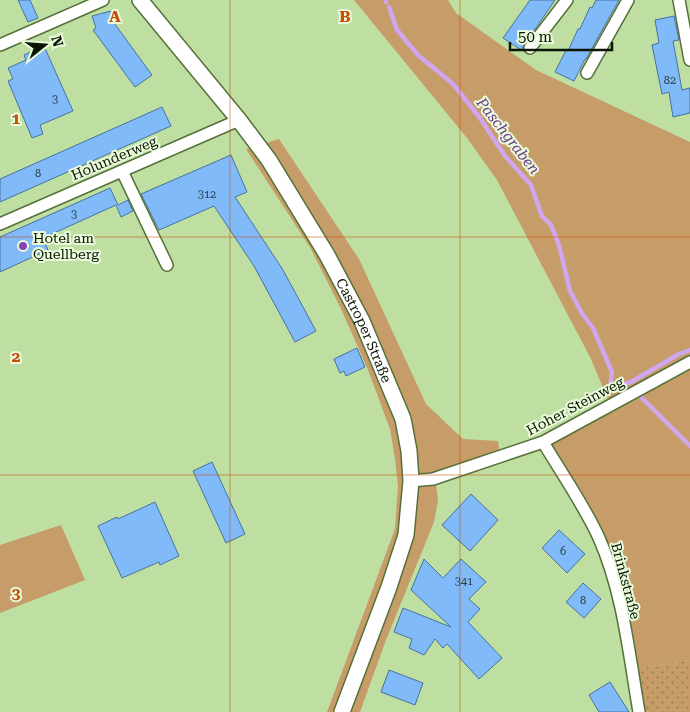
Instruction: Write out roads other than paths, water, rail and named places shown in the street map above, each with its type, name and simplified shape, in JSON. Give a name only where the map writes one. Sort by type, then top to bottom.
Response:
[{"type":"main road","name":"Castroper Straße","points":[[140,0],[239,120],[269,160],[327,255],[362,321],[403,418],[409,451],[411,481],[406,535],[389,587],[342,712]]},
{"type":"street","points":[[0,45],[103,0]]},
{"type":"street","points":[[530,48],[567,0]]},
{"type":"street","points":[[587,73],[628,0]]},
{"type":"street","points":[[679,0],[690,60]]},
{"type":"street","name":"Holunderweg","points":[[0,224],[239,120]]},
{"type":"street","points":[[122,171],[167,265]]},
{"type":"street","name":"Hoher Steinweg","points":[[411,481],[433,479],[543,442],[690,362]]},
{"type":"street","name":"Brinkstraße","points":[[543,442],[589,519],[604,552],[616,593],[639,712]]},
{"type":"waterway","name":"Paschgraben","points":[[389,7],[397,30],[418,55],[453,84],[480,118],[505,156],[531,185],[542,216],[551,225],[559,245],[570,291],[583,315],[593,328],[612,372],[610,388],[631,382],[679,354],[690,350]]},
{"type":"waterway","name":"Paschgraben","points":[[642,398],[690,446]]},
{"type":"place","name":"Hotel am Quellberg","points":[[23,246]]}]
